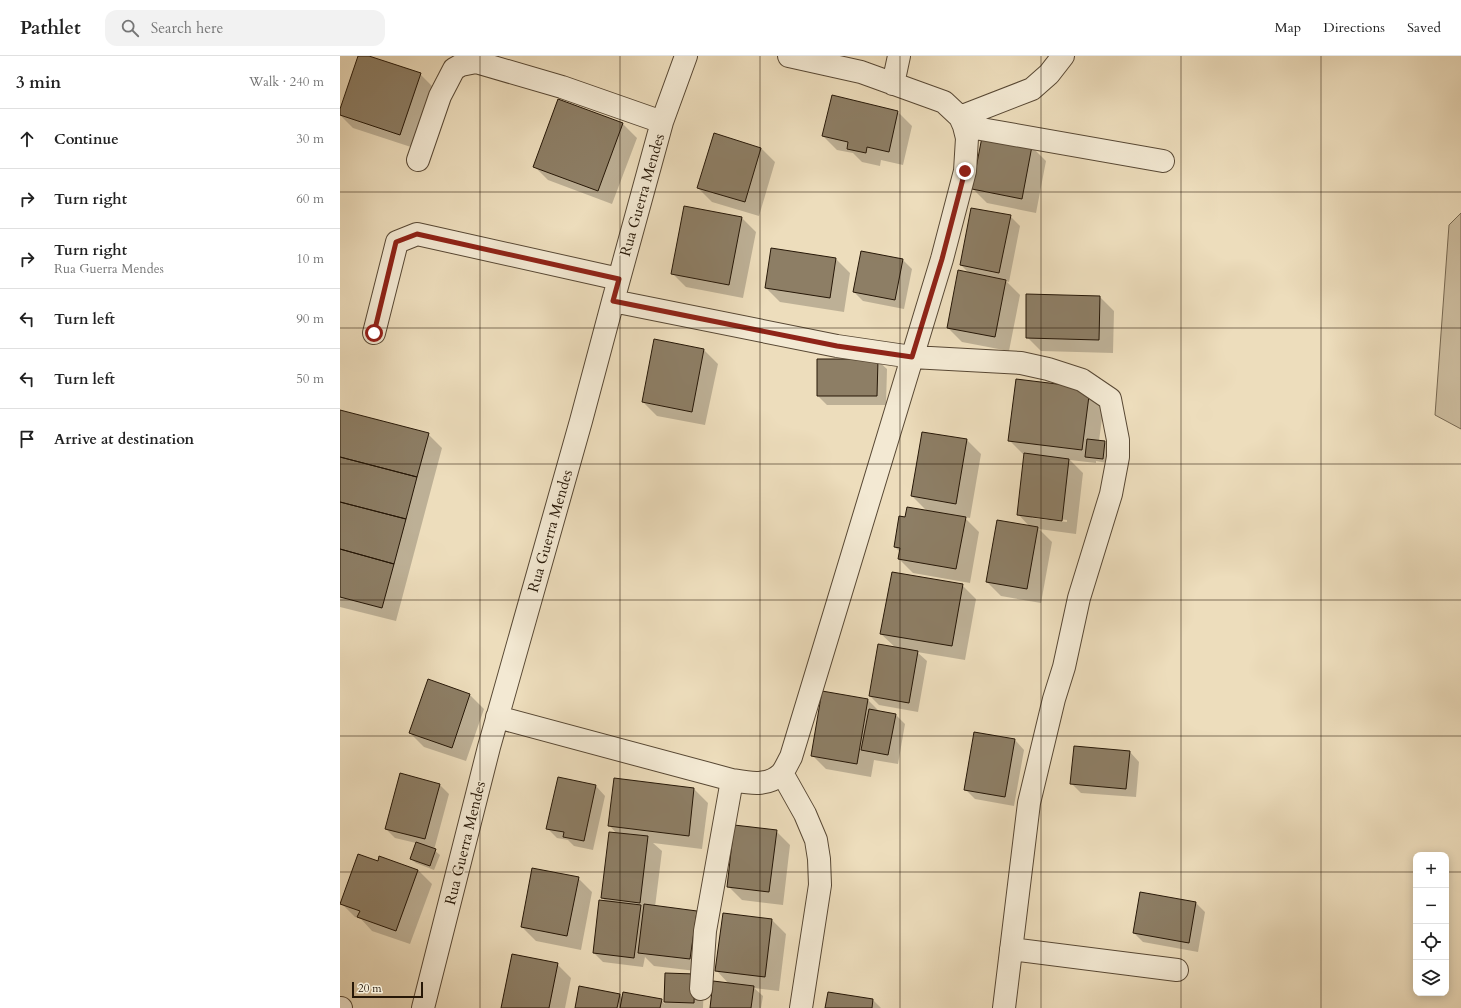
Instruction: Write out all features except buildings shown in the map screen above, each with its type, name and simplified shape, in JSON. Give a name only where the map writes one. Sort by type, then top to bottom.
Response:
[{"type":"street","name":"Rua Guerra Mendes","points":[[423,1008],[497,717],[581,421],[662,122],[686,56]]},
{"type":"street","points":[[497,717],[750,784],[768,782],[782,773],[791,757],[942,259],[965,171],[967,138],[962,122],[944,102],[861,72],[789,56]]},
{"type":"street","points":[[893,84],[899,56]]},
{"type":"street","points":[[962,122],[1032,89],[1049,74],[1063,56]]},
{"type":"street","points":[[418,160],[440,96],[456,62],[461,65],[476,62],[562,87],[662,122]]},
{"type":"street","points":[[962,122],[1163,161]]},
{"type":"street","points":[[374,333],[396,242],[417,234],[619,279]]},
{"type":"street","points":[[613,301],[837,346],[912,357],[1021,363],[1082,380],[1110,399],[1118,440],[1118,457],[1112,494],[1080,598],[1029,803],[1004,1008]]},
{"type":"street","points":[[782,773],[805,814],[816,840],[820,859],[820,885],[801,1008]]},
{"type":"street","points":[[701,989],[705,931],[732,780]]},
{"type":"street","points":[[1011,949],[1177,970]]},
{"type":"shaded area","points":[[1461,213],[1461,429],[1435,415],[1449,225]]},
{"type":"route","points":[[374,333],[396,242],[417,234],[619,279],[613,301],[837,346],[912,357],[942,259],[965,171]]}]
